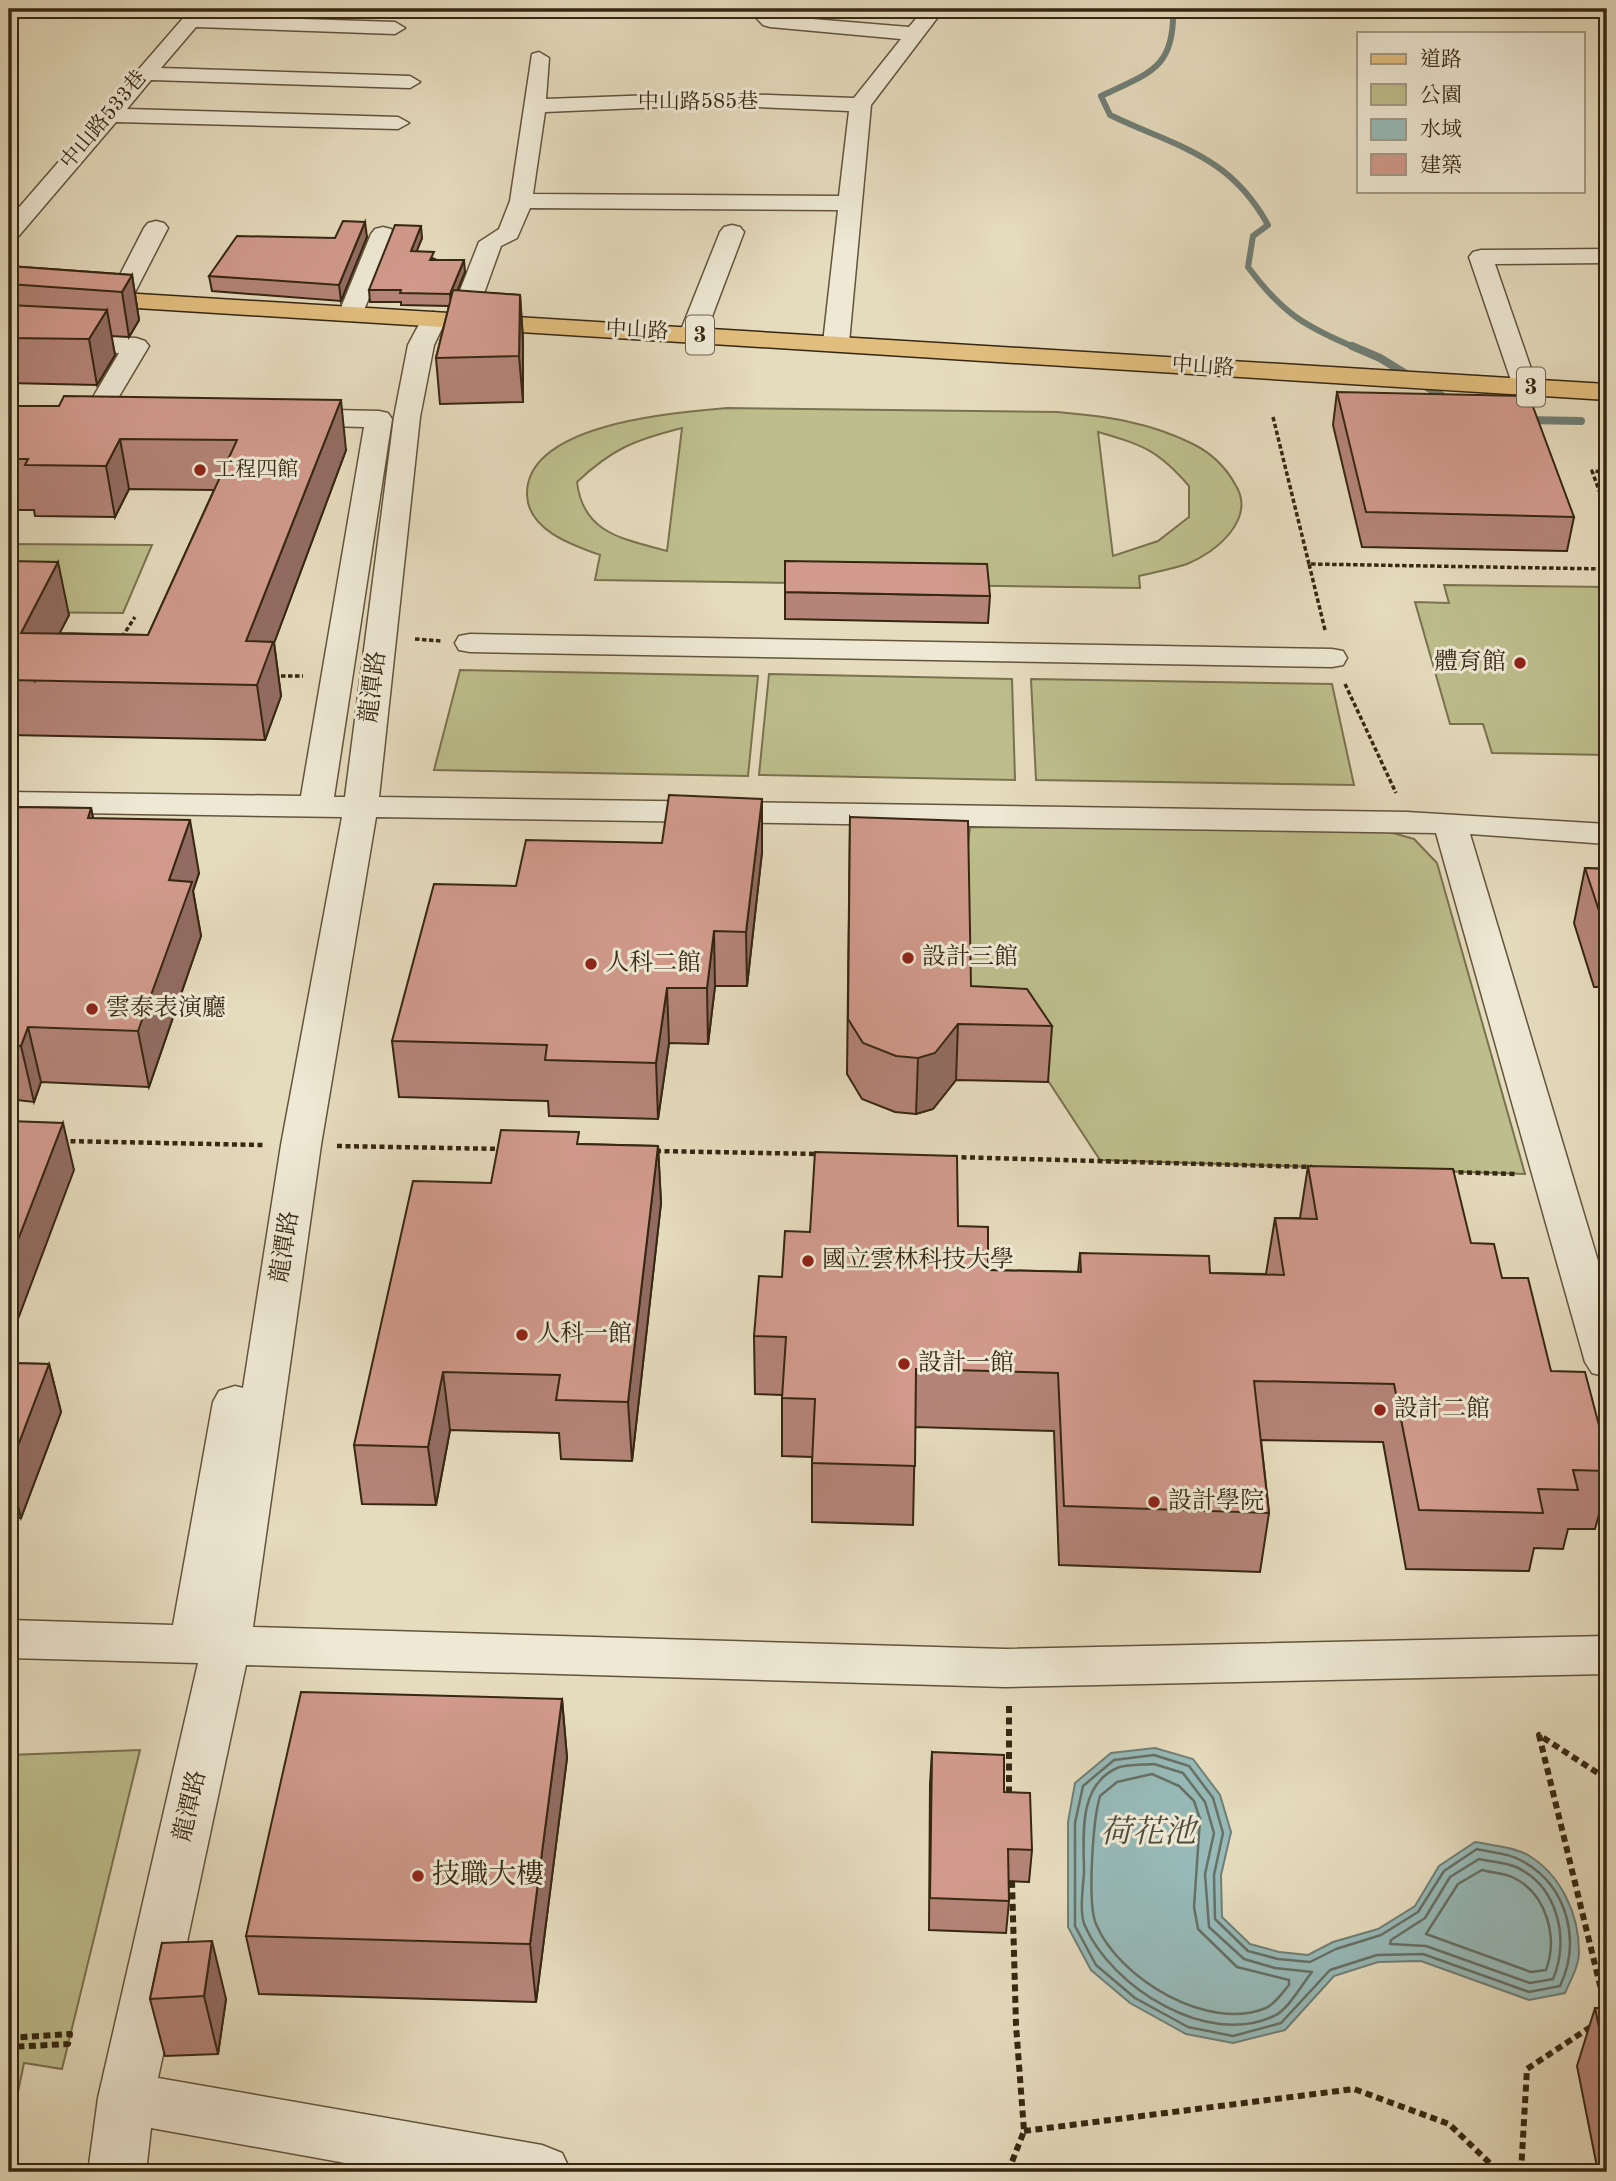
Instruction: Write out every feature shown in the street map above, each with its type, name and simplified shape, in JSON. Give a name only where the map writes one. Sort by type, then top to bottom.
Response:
[{"type":"main road","name":"中山路","points":[[9,293],[1524,386]]},
{"type":"main road","name":"3","points":[[1524,386],[1607,392]]},
{"type":"street","points":[[758,9],[770,21],[915,34]]},
{"type":"street","points":[[836,343],[860,105],[934,9]]},
{"type":"street","points":[[195,15],[395,28]]},
{"type":"street","name":"中山路533巷","points":[[9,233],[195,15]]},
{"type":"street","points":[[447,320],[491,242],[509,233],[522,201],[539,58]]},
{"type":"street","points":[[143,74],[410,82]]},
{"type":"street","name":"中山路585巷","points":[[535,106],[709,99],[860,105]]},
{"type":"street","points":[[107,115],[398,123]]},
{"type":"street","points":[[522,201],[850,203]]},
{"type":"street","points":[[119,300],[156,228]]},
{"type":"street","points":[[692,335],[732,232]]},
{"type":"street","points":[[350,315],[383,234]]},
{"type":"street","points":[[1524,386],[1481,257],[1607,256]]},
{"type":"street","name":"龍潭路","points":[[117,2172],[126,2098],[210,1645],[283,1145],[337,806],[421,345],[447,320]]},
{"type":"street","points":[[9,339],[136,346],[97,414]]},
{"type":"street","points":[[210,1645],[337,806],[379,419],[260,416]]},
{"type":"street","points":[[470,643],[1332,658]]},
{"type":"street","points":[[9,802],[1407,822],[1607,834]]},
{"type":"street","points":[[1450,823],[1607,1362]]},
{"type":"street","points":[[9,1639],[1005,1668],[1607,1655]]},
{"type":"street","points":[[126,2098],[542,2172]]},
{"type":"path","points":[[1273,417],[1332,658],[1403,807],[1407,822]]},
{"type":"path","points":[[1607,472],[1592,471],[1607,512]]},
{"type":"path","points":[[1309,564],[1607,569]]},
{"type":"path","points":[[118,643],[135,617]]},
{"type":"path","points":[[268,677],[308,676]]},
{"type":"path","points":[[49,1140],[514,1149]]},
{"type":"path","points":[[654,1151],[821,1154]]},
{"type":"path","points":[[947,1157],[1317,1167]]},
{"type":"path","points":[[1439,1171],[1521,1174]]},
{"type":"path","points":[[1005,1668],[1010,1718],[1009,1806]]},
{"type":"path","points":[[1521,2172],[1527,2069],[1607,2015],[1539,1735],[1607,1779]]},
{"type":"path","points":[[1008,2172],[1024,2131],[1016,2025],[1012,1881]]},
{"type":"path","points":[[9,2038],[70,2034],[68,2044],[9,2047]]},
{"type":"path","points":[[1024,2131],[1354,2089],[1448,2124],[1499,2172]]},
{"type":"green space","points":[[727,408],[1057,412],[1110,418],[1160,430],[1206,452],[1231,477],[1240,497],[1241,509],[1231,532],[1210,551],[1187,564],[1139,576],[1140,588],[595,580],[600,555],[553,534],[535,518],[529,507],[527,495],[533,471],[551,452],[576,437],[642,418]],"holes":[[[682,428],[667,551],[621,538],[597,524],[581,499],[577,482],[602,461],[625,447]],[[1098,432],[1149,450],[1168,464],[1189,486],[1189,517],[1158,541],[1113,556]]]},
{"type":"green space","points":[[9,544],[152,545],[123,613],[9,612]]},
{"type":"green space","name":"體育館","points":[[1444,585],[1607,587],[1607,755],[1492,753],[1483,724],[1450,724],[1415,602],[1449,603]]},
{"type":"green space","points":[[460,670],[758,676],[748,776],[434,770]]},
{"type":"green space","points":[[769,674],[1012,679],[1015,780],[759,775]]},
{"type":"green space","points":[[1031,679],[1332,684],[1354,785],[1036,780]]},
{"type":"green space","points":[[970,827],[1379,829],[1414,839],[1437,863],[1525,1174],[1100,1160],[1024,1044],[968,1041],[965,875]]},
{"type":"green space","points":[[140,1750],[62,2069],[24,2063],[9,2135],[9,1755]]},
{"type":"water","name":"荷花池","points":[[1155,1748],[1193,1759],[1220,1795],[1231,1832],[1221,1875],[1222,1917],[1250,1944],[1279,1952],[1308,1955],[1333,1942],[1378,1929],[1415,1906],[1439,1866],[1475,1842],[1509,1848],[1528,1855],[1540,1863],[1559,1884],[1572,1910],[1579,1952],[1576,1968],[1565,1993],[1529,2000],[1421,1961],[1378,1962],[1334,1976],[1285,2030],[1233,2043],[1186,2034],[1130,2003],[1091,1970],[1068,1927],[1068,1822],[1075,1783],[1111,1753]]},
{"type":"building","points":[[343,221],[365,222],[339,285],[209,276],[237,236],[335,238]]},
{"type":"building","points":[[395,225],[421,226],[411,251],[434,252],[430,260],[464,260],[450,294],[369,290]]},
{"type":"building","points":[[9,266],[132,275],[122,292],[9,284]]},
{"type":"building","points":[[453,290],[520,295],[519,356],[436,358]]},
{"type":"building","points":[[9,305],[107,310],[89,339],[9,338]]},
{"type":"building","points":[[1337,392],[1529,396],[1574,517],[1366,512]]},
{"type":"building","points":[[64,396],[341,400],[246,641],[273,642],[257,685],[9,680],[9,561],[58,562],[21,633],[148,635],[237,440],[120,439],[106,466],[25,465],[28,459],[9,459],[9,406],[59,406]]},
{"type":"building","points":[[785,561],[987,564],[990,596],[785,592]]},
{"type":"building","name":"人科二館","points":[[669,795],[762,799],[746,932],[714,931],[707,988],[667,988],[656,1063],[545,1060],[547,1045],[392,1041],[434,884],[516,886],[526,840],[662,843]]},
{"type":"building","name":"雲泰表演廳","points":[[9,807],[91,808],[88,818],[190,820],[169,880],[192,882],[138,1031],[28,1027],[21,1046],[9,1045]]},
{"type":"building","name":"設計三館","points":[[850,817],[968,821],[971,986],[1027,989],[1052,1026],[958,1024],[935,1053],[918,1058],[896,1056],[863,1043],[848,1019]]},
{"type":"building","points":[[1585,868],[1607,869],[1607,932],[1606,932]]},
{"type":"building","points":[[9,1121],[63,1123],[9,1263]]},
{"type":"building","name":"人科一館","points":[[501,1130],[579,1132],[577,1144],[658,1146],[628,1402],[556,1400],[560,1375],[443,1372],[428,1447],[354,1445],[413,1181],[491,1183]]},
{"type":"building","points":[[815,1152],[957,1156],[958,1226],[988,1227],[988,1270],[1081,1272],[1080,1253],[1209,1256],[1210,1273],[1284,1275],[1275,1218],[1317,1219],[1308,1166],[1453,1169],[1471,1243],[1494,1244],[1502,1278],[1528,1278],[1551,1371],[1585,1372],[1607,1456],[1607,1471],[1573,1470],[1578,1490],[1538,1489],[1543,1513],[1419,1510],[1394,1384],[1254,1381],[1269,1513],[1064,1506],[1058,1373],[916,1369],[915,1466],[812,1463],[815,1399],[782,1398],[786,1337],[754,1336],[759,1276],[782,1277],[785,1231],[810,1232]]},
{"type":"building","points":[[9,1363],[49,1364],[9,1469]]},
{"type":"building","name":"技職大樓","points":[[301,1692],[562,1699],[530,1944],[246,1936]]},
{"type":"building","points":[[932,1752],[1004,1755],[1004,1792],[1030,1793],[1032,1850],[1008,1849],[1009,1901],[930,1898]]},
{"type":"building","points":[[212,1941],[204,1996],[150,1999],[162,1943]]},
{"type":"building","points":[[1595,2008],[1607,2009],[1607,2066]]},
{"type":"waterway","points":[[1173,9],[1172,29],[1164,57],[1145,74],[1101,96],[1110,115],[1199,155],[1236,182],[1253,201],[1268,225],[1253,236],[1248,267],[1283,307],[1322,333],[1356,348]]},
{"type":"waterway","points":[[1352,346],[1380,358],[1450,401]]},
{"type":"waterway","points":[[1525,420],[1581,421]]},
{"type":"place","name":"工程四館","points":[[200,470]]},
{"type":"place","name":"體育館","points":[[1520,663]]},
{"type":"place","name":"設計三館","points":[[908,958]]},
{"type":"place","name":"人科二館","points":[[591,964]]},
{"type":"place","name":"雲泰表演廳","points":[[92,1009]]},
{"type":"place","name":"國立雲林科技大學","points":[[808,1261]]},
{"type":"place","name":"人科一館","points":[[522,1335]]},
{"type":"place","name":"設計一館","points":[[904,1364]]},
{"type":"place","name":"設計二館","points":[[1380,1410]]},
{"type":"place","name":"設計學院","points":[[1154,1502]]},
{"type":"place","name":"技職大樓","points":[[418,1876]]}]
